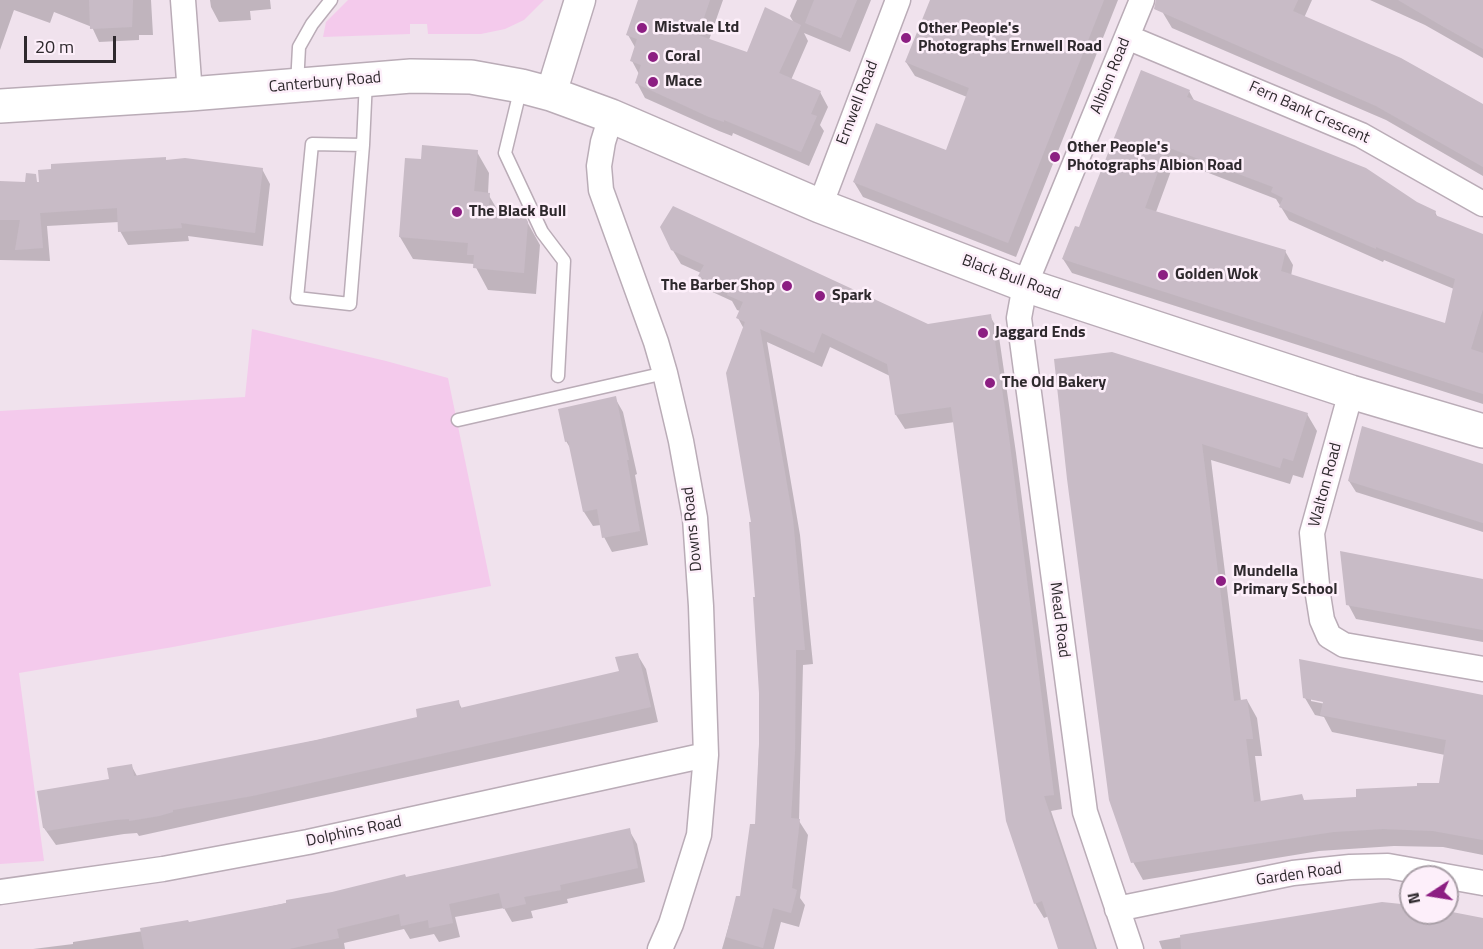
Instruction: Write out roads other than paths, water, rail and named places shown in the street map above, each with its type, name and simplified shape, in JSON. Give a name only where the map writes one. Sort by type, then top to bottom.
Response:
[{"type":"highway","name":"Canterbury Road","points":[[0,106],[190,94],[366,79],[449,76],[471,77],[536,90]]},
{"type":"highway","name":"Black Bull Road","points":[[536,90],[611,116],[820,206],[1025,285],[1352,392],[1483,431]]},
{"type":"street","points":[[183,0],[190,94]]},
{"type":"street","points":[[536,90],[580,0]]},
{"type":"street","name":"Ernwell Road","points":[[820,206],[898,0]]},
{"type":"street","name":"Albion Road","points":[[1025,285],[1142,0]]},
{"type":"street","name":"Fern Bank Crescent","points":[[1127,37],[1361,135],[1483,204]]},
{"type":"street","name":"Downs Road","points":[[611,116],[599,166],[601,190],[665,373],[681,441],[695,518],[701,606],[706,755],[699,835],[671,924],[660,949]]},
{"type":"street","name":"Mead Road","points":[[1025,285],[1019,318],[1083,801],[1131,949]]},
{"type":"street","name":"Walton Road","points":[[1352,392],[1312,533],[1322,620],[1329,636],[1344,645],[1483,669]]},
{"type":"street","name":"Dolphins Road","points":[[0,892],[163,869],[308,842],[706,755]]},
{"type":"street","name":"Garden Road","points":[[1117,909],[1293,873],[1350,867],[1388,866],[1483,883]]},
{"type":"lane","points":[[297,86],[298,47],[331,0]]},
{"type":"lane","points":[[363,145],[312,144],[297,298],[350,304],[363,145],[366,79]]},
{"type":"lane","points":[[536,90],[505,153],[542,232],[564,261],[558,376]]},
{"type":"lane","points":[[458,420],[665,373]]},
{"type":"place","name":"Mistvale Ltd","points":[[642,28]]},
{"type":"place","name":"Other People's Photographs Ernwell Road","points":[[906,38]]},
{"type":"place","name":"Coral","points":[[653,57]]},
{"type":"place","name":"Mace","points":[[653,82]]},
{"type":"place","name":"Other People's Photographs Albion Road","points":[[1055,157]]},
{"type":"place","name":"The Black Bull","points":[[457,212]]},
{"type":"place","name":"Golden Wok","points":[[1163,275]]},
{"type":"place","name":"The Barber Shop","points":[[787,286]]},
{"type":"place","name":"Spark","points":[[820,296]]},
{"type":"place","name":"Jaggard Ends","points":[[983,333]]},
{"type":"place","name":"The Old Bakery","points":[[990,383]]},
{"type":"place","name":"Mundella Primary School","points":[[1221,581]]}]
